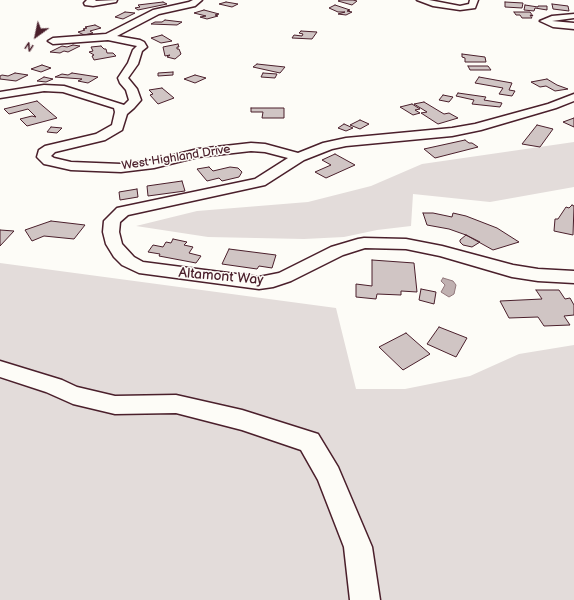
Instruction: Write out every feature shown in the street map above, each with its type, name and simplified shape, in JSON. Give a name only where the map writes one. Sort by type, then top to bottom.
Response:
[{"type":"street","points":[[92,0],[88,3],[96,4],[113,0]]},
{"type":"street","points":[[108,37],[153,14],[192,4],[198,0]]},
{"type":"street","points":[[421,0],[433,4],[460,8],[472,6],[474,0]]},
{"type":"street","points":[[574,16],[552,18],[544,21],[553,24],[574,26]]},
{"type":"street","points":[[0,95],[44,88],[64,89],[118,106],[120,112],[130,106],[135,100],[131,89],[125,83],[123,78],[133,64],[138,50],[142,47],[141,44],[108,37],[53,41]]},
{"type":"street","points":[[299,157],[314,150],[346,142],[445,132],[476,127],[552,106],[574,97]]},
{"type":"street","name":"West Highland Drive","points":[[120,112],[118,127],[111,132],[86,142],[50,150],[44,153],[44,157],[49,161],[71,166],[105,168],[137,167],[198,153],[252,147],[265,148],[299,157]]},
{"type":"street","name":"Altamont Way","points":[[299,157],[260,182],[123,211],[112,221],[111,232],[114,244],[128,261],[139,267],[259,283],[285,277],[337,251],[364,243],[406,244],[442,251],[512,271],[574,278]]},
{"type":"street","points":[[0,369],[54,386],[73,395],[115,405],[176,404],[242,420],[309,442],[329,476],[358,547],[365,600]]},
{"type":"shaded area","points":[[574,142],[574,187],[490,202],[413,194],[411,226],[377,230],[344,237],[304,239],[208,237],[136,226],[197,211],[308,202],[371,186],[422,164]]},
{"type":"shaded area","points":[[0,263],[336,308],[356,389],[405,389],[470,376],[519,354],[574,345],[574,600],[0,600]]},
{"type":"shaded area","points":[[443,278],[453,281],[456,285],[454,294],[449,297],[441,292],[445,285],[441,281]]},
{"type":"building","points":[[338,1],[357,1],[352,5]]},
{"type":"building","points":[[163,2],[167,4],[138,10],[135,8],[140,7],[138,5]]},
{"type":"building","points":[[226,2],[238,4],[232,7],[219,4]]},
{"type":"building","points":[[505,2],[523,3],[522,8],[505,7]]},
{"type":"building","points":[[552,4],[568,6],[569,11],[553,9]]},
{"type":"building","points":[[335,5],[352,12],[346,15],[338,14],[345,12],[338,12],[329,8]]},
{"type":"building","points":[[525,5],[538,7],[547,6],[547,10],[535,8],[534,11],[524,10]]},
{"type":"building","points":[[204,10],[219,14],[215,15],[218,16],[207,19],[200,17],[206,16],[194,13]]},
{"type":"building","points":[[125,12],[135,13],[123,19],[115,17]]},
{"type":"building","points":[[514,12],[530,12],[533,16],[530,15],[532,18],[522,18]]},
{"type":"building","points":[[165,20],[182,22],[177,25],[151,24]]},
{"type":"building","points":[[95,25],[101,28],[90,31],[93,33],[84,35],[78,32],[85,30],[83,29],[87,28],[85,27]]},
{"type":"building","points":[[301,31],[317,32],[312,39],[292,38],[294,35],[302,36],[303,34],[299,33]]},
{"type":"building","points":[[162,35],[172,41],[161,43],[151,38]]},
{"type":"building","points":[[178,44],[179,47],[177,47],[177,49],[179,49],[181,54],[175,59],[167,57],[170,55],[165,56],[163,47]]},
{"type":"building","points":[[73,45],[80,46],[68,52],[50,52],[62,46],[67,47]]},
{"type":"building","points":[[101,46],[106,49],[107,53],[113,53],[116,56],[94,60],[92,56],[94,55],[89,52],[93,51],[91,47]]},
{"type":"building","points":[[462,54],[485,57],[486,62],[465,62],[465,58],[462,57]]},
{"type":"building","points":[[257,64],[285,67],[280,73],[253,67]]},
{"type":"building","points":[[42,65],[51,68],[41,72],[31,69]]},
{"type":"building","points":[[468,66],[488,66],[491,70],[470,70]]},
{"type":"building","points":[[173,72],[173,75],[158,76],[158,73]]},
{"type":"building","points":[[15,73],[28,75],[16,81],[0,79],[0,76],[2,75],[8,76]]},
{"type":"building","points":[[72,73],[98,77],[88,83],[78,81],[82,79],[55,77],[62,74],[68,75]]},
{"type":"building","points":[[263,73],[277,74],[275,78],[261,77]]},
{"type":"building","points":[[195,75],[206,78],[195,83],[184,79]]},
{"type":"building","points":[[44,77],[53,79],[46,82],[37,81]]},
{"type":"building","points":[[479,77],[512,83],[509,90],[515,91],[512,96],[499,94],[503,88],[475,83]]},
{"type":"building","points":[[547,79],[568,89],[555,91],[546,86],[540,87],[531,82]]},
{"type":"building","points":[[162,88],[174,98],[158,104],[150,95],[153,94],[149,90]]},
{"type":"building","points":[[458,93],[486,97],[484,100],[502,103],[500,107],[472,104],[474,100],[456,96]]},
{"type":"building","points":[[443,95],[453,97],[449,102],[439,100]]},
{"type":"building","points":[[37,101],[57,118],[27,126],[20,119],[32,116],[36,117],[28,109],[9,114],[4,109]]},
{"type":"building","points":[[424,102],[444,114],[449,113],[458,118],[438,124],[421,113],[427,112],[414,104]]},
{"type":"building","points":[[412,104],[420,109],[415,110],[420,113],[413,115],[400,107]]},
{"type":"building","points":[[251,108],[284,108],[284,118],[262,118],[263,112],[251,112]]},
{"type":"building","points":[[574,118],[574,127],[563,122]]},
{"type":"building","points":[[360,120],[369,124],[360,129],[350,125]]},
{"type":"building","points":[[344,124],[353,128],[346,131],[338,128]]},
{"type":"building","points":[[537,125],[553,129],[540,147],[522,144]]},
{"type":"building","points":[[51,127],[62,128],[57,133],[47,132]]},
{"type":"building","points":[[465,140],[478,147],[435,158],[424,149]]},
{"type":"building","points":[[335,154],[355,165],[326,178],[315,172],[331,165],[322,160]]},
{"type":"building","points":[[209,167],[213,171],[230,167],[238,168],[242,172],[239,177],[222,181],[219,178],[207,181],[197,169]]},
{"type":"building","points":[[182,181],[185,191],[148,196],[147,186]]},
{"type":"building","points":[[137,189],[138,197],[120,200],[119,192]]},
{"type":"building","points":[[572,205],[574,206],[573,235],[554,231],[555,219],[558,219],[566,207],[569,208]]},
{"type":"building","points":[[423,213],[433,213],[452,217],[453,213],[466,216],[497,228],[519,242],[493,250],[466,235],[449,229],[427,225]]},
{"type":"building","points":[[51,221],[85,225],[74,239],[44,236],[32,241],[25,230]]},
{"type":"building","points":[[0,230],[14,231],[0,246]]},
{"type":"building","points":[[466,235],[480,242],[472,247],[463,245],[460,240]]},
{"type":"building","points":[[173,239],[187,242],[184,245],[193,247],[189,253],[201,256],[196,263],[159,256],[160,254],[148,252],[153,245],[163,247],[166,242],[171,243]]},
{"type":"building","points":[[229,249],[276,255],[272,268],[259,266],[257,269],[222,264]]},
{"type":"building","points":[[372,260],[414,263],[417,292],[401,291],[401,295],[377,294],[376,299],[356,297],[356,284],[372,286]]},
{"type":"building","points":[[421,289],[436,292],[434,304],[419,300]]},
{"type":"building","points":[[536,290],[559,290],[565,299],[570,298],[574,305],[574,315],[564,316],[570,325],[544,326],[538,317],[509,318],[500,301],[542,299]]},
{"type":"building","points":[[439,327],[467,338],[456,357],[427,344]]},
{"type":"building","points":[[406,333],[430,354],[403,370],[379,347]]}]
